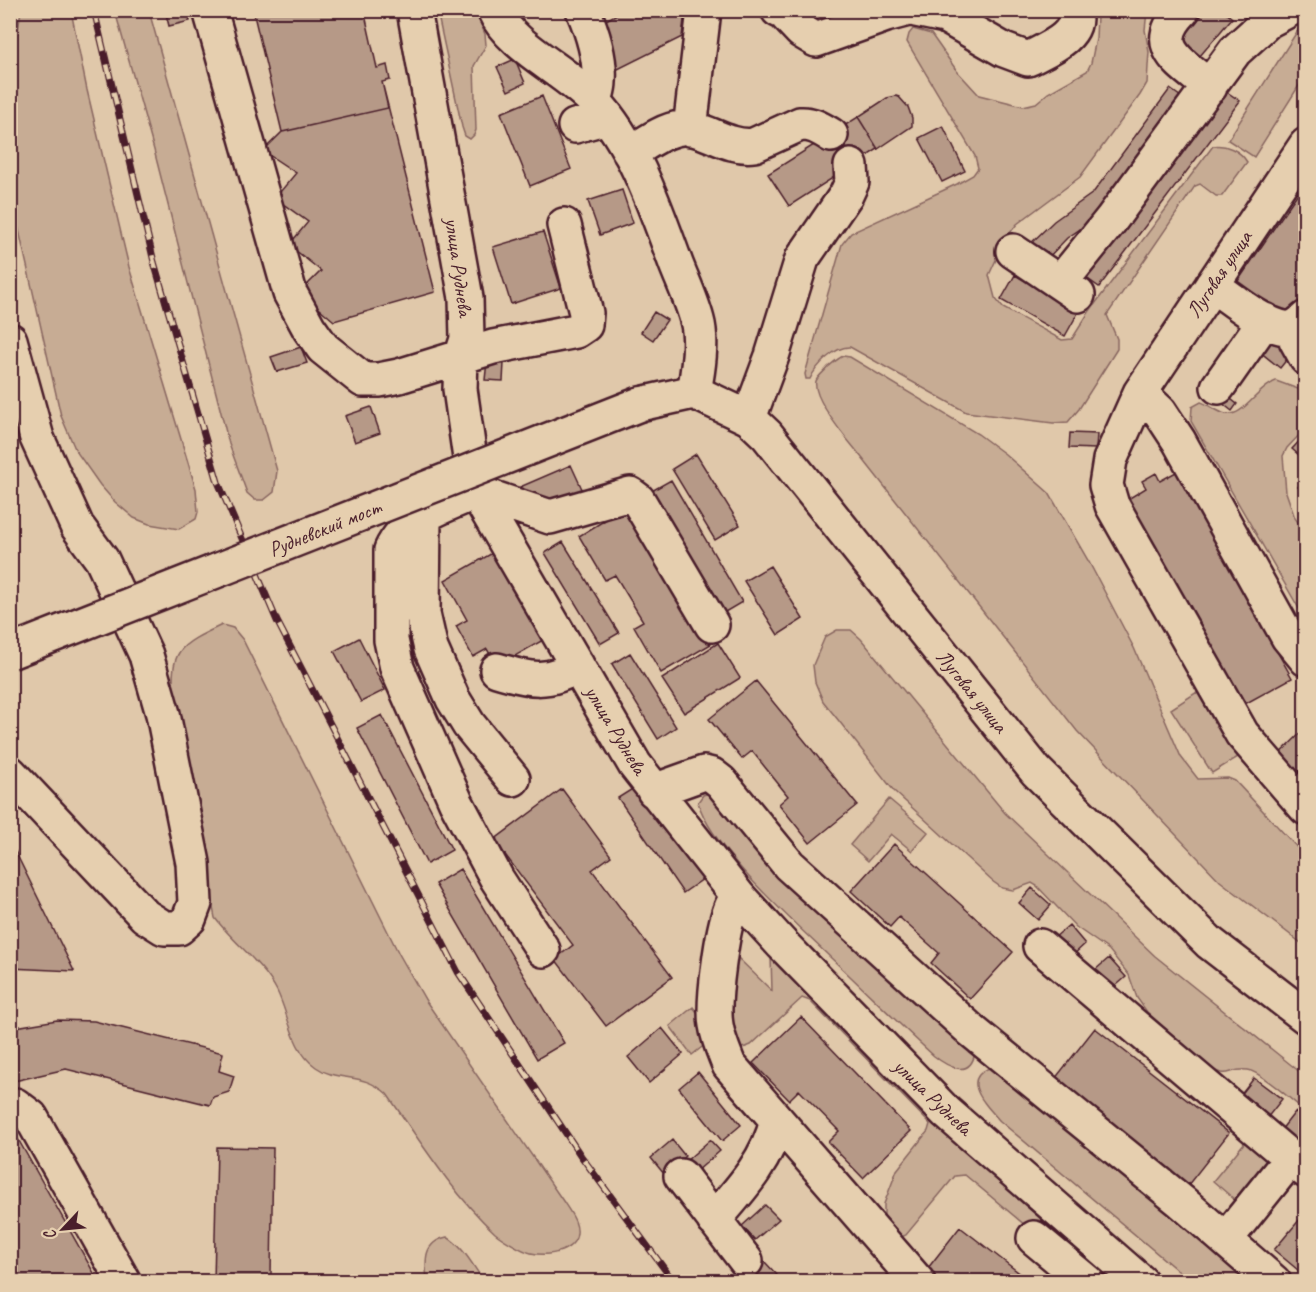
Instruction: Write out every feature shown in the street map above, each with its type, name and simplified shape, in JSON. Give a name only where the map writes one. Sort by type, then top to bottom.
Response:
[{"type":"street","points":[[210,10],[290,293],[323,348],[363,380],[399,376],[494,347],[576,331],[585,326],[586,313],[564,225]]},
{"type":"street","name":"улица Руднева","points":[[414,10],[466,298],[467,339],[461,358],[460,389],[476,492],[635,765],[739,897],[946,1112],[1141,1281]]},
{"type":"street","points":[[494,10],[516,40],[570,79],[592,115],[630,153],[661,223],[698,321],[699,366],[694,392]]},
{"type":"street","points":[[583,10],[598,67],[599,82],[592,115]]},
{"type":"street","points":[[778,10],[784,13],[801,31],[816,40],[905,10]]},
{"type":"street","points":[[918,11],[945,16],[1004,50],[1028,59],[1060,43],[1072,30],[1076,16],[1073,10]]},
{"type":"street","points":[[1183,10],[1172,21],[1167,32],[1167,42],[1174,57],[1210,87]]},
{"type":"street","points":[[1013,251],[1070,289],[1111,220],[1235,51],[1268,21],[1289,10]]},
{"type":"street","points":[[690,129],[713,14]]},
{"type":"street","points":[[630,153],[667,131],[682,127],[735,145],[747,146],[800,124],[819,128],[831,135]]},
{"type":"street","name":"Луговая улица","points":[[1305,145],[1140,393],[1110,460],[1106,484],[1112,505],[1242,734],[1305,808]]},
{"type":"street","points":[[749,418],[772,356],[802,259],[846,195],[852,182],[851,166]]},
{"type":"street","points":[[1212,285],[1288,322],[1305,358]]},
{"type":"street","points":[[1218,387],[1288,322]]},
{"type":"street","points":[[10,340],[37,438],[77,526],[102,560],[146,655],[163,714],[193,863],[195,903],[189,919],[179,928],[164,928],[145,916],[10,773]]},
{"type":"street","name":"Луговая улица","points":[[694,392],[749,418],[767,435],[1036,771],[1210,943],[1305,1017]]},
{"type":"street","name":"Рудневский мост","points":[[10,652],[640,404],[694,392]]},
{"type":"street","points":[[1140,393],[1160,412],[1179,441],[1288,637],[1305,659]]},
{"type":"street","points":[[543,950],[497,879],[456,802],[397,668],[391,640],[392,550],[401,534],[415,521],[476,492],[538,512],[546,517],[630,494],[634,496],[712,625]]},
{"type":"street","points":[[424,516],[423,614],[431,649],[453,699],[469,725],[513,779]]},
{"type":"street","points":[[497,670],[528,678],[548,679],[566,673],[577,665]]},
{"type":"street","points":[[406,690],[436,710],[472,759]]},
{"type":"street","points":[[654,791],[704,772],[717,779],[789,865],[946,1007],[992,1048],[1226,1239],[1274,1281]]},
{"type":"street","points":[[739,897],[731,906],[727,921],[715,995],[716,1023],[720,1043],[762,1159]]},
{"type":"street","points":[[1040,946],[1292,1172],[1226,1239]]},
{"type":"street","points":[[729,1065],[918,1281]]},
{"type":"street","points":[[10,1105],[15,1105],[32,1117],[124,1281]]},
{"type":"street","points":[[714,1220],[742,1188],[762,1159],[772,1140],[777,1120]]},
{"type":"street","points":[[681,1176],[746,1261]]},
{"type":"street","points":[[1034,1238],[1087,1281]]},
{"type":"shaded area","points":[[21,11],[71,11],[87,90],[129,267],[196,489],[198,512],[196,519],[179,529],[149,524],[134,518],[115,502],[76,451],[61,416],[11,195],[10,77]]},
{"type":"shaded area","points":[[115,11],[149,11],[277,471],[274,492],[264,500],[255,500],[247,493],[229,444],[154,150]]},
{"type":"shaded area","points":[[437,11],[475,11],[485,34],[486,45],[474,66],[476,130],[470,139],[465,136],[462,127]]},
{"type":"shaded area","points":[[1095,11],[1147,11],[1145,30],[1149,52],[1147,83],[1080,177],[1017,224],[1006,238],[989,275],[995,298],[1003,308],[1062,340],[1072,339],[1089,312],[1213,146],[1232,149],[1247,162],[1222,196],[1216,196],[1200,184],[1195,186],[1107,315],[1117,339],[1117,349],[1079,409],[1068,422],[1053,423],[966,412],[850,347],[832,353],[821,363],[810,379],[806,379],[805,374],[842,244],[851,233],[957,184],[973,175],[978,168],[975,156],[907,42],[909,34],[913,29],[931,34],[957,71],[979,95],[1023,106],[1036,103],[1048,93],[1087,71],[1096,39],[1097,16]]},
{"type":"shaded area","points":[[1305,19],[1305,76],[1254,157],[1228,140]]},
{"type":"shaded area","points":[[843,356],[850,357],[978,434],[1005,454],[1049,493],[1089,562],[1134,648],[1181,757],[1198,779],[1228,778],[1235,781],[1305,856],[1305,946],[1220,881],[1077,731],[844,436],[824,406],[816,388],[818,377]]},
{"type":"shaded area","points":[[1276,381],[1298,389],[1305,385],[1305,429],[1287,448],[1283,456],[1286,492],[1295,518],[1305,532],[1305,619],[1191,421],[1192,407],[1201,402],[1223,413],[1232,414],[1238,412]]},
{"type":"shaded area","points":[[222,625],[233,628],[243,640],[399,954],[426,1001],[575,1221],[576,1239],[565,1249],[548,1254],[531,1253],[498,1235],[451,1184],[387,1094],[368,1082],[324,1072],[308,1060],[296,1042],[281,1000],[271,981],[215,918],[174,701],[173,671],[180,652],[186,645]]},
{"type":"shaded area","points":[[837,630],[851,630],[861,639],[1005,813],[1155,956],[1305,1076],[1305,1111],[1254,1072],[1237,1070],[1221,1073],[1208,1067],[1147,1012],[1137,998],[1129,975],[1109,950],[1076,927],[1037,886],[1032,883],[1013,890],[1002,888],[894,791],[823,701],[815,682],[813,665],[825,637]]},
{"type":"shaded area","points":[[1197,692],[1238,757],[1212,773],[1171,709]]},
{"type":"shaded area","points":[[709,793],[975,1053],[968,1066],[952,1067],[934,1056],[796,925],[736,863],[706,821],[698,802],[703,795]]},
{"type":"shaded area","points":[[889,799],[928,832],[912,851],[891,834],[868,861],[850,845]]},
{"type":"shaded area","points":[[774,955],[1129,1281],[1092,1281],[965,1175],[955,1176],[906,1235],[899,1238],[884,1220],[884,1204],[897,1170],[928,1131],[930,1124],[810,1001],[802,998],[751,1045],[740,1048],[729,1044],[730,989],[736,956],[772,991],[771,957]]},
{"type":"shaded area","points":[[693,1007],[716,1036],[692,1055],[670,1026]]},
{"type":"shaded area","points":[[999,1065],[1260,1281],[1190,1281],[993,1114],[981,1098],[976,1082],[979,1075],[986,1069]]},
{"type":"shaded area","points":[[1245,1142],[1275,1166],[1242,1206],[1213,1181]]},
{"type":"shaded area","points":[[447,1237],[463,1251],[484,1281],[427,1281],[427,1253],[433,1243]]},
{"type":"building","points":[[165,10],[187,10],[190,21],[169,26]]},
{"type":"building","points":[[364,10],[377,68],[387,65],[390,80],[382,82],[435,292],[334,321],[300,292],[321,271],[289,245],[308,222],[275,198],[296,173],[263,151],[282,132],[253,11]]},
{"type":"building","points":[[364,10],[377,68],[387,65],[390,80],[382,82],[388,108],[282,132],[253,11]]},
{"type":"building","points":[[624,10],[685,10],[682,37],[618,69],[597,25]]},
{"type":"building","points":[[802,10],[834,10],[808,23]]},
{"type":"building","points":[[1206,10],[1223,10],[1232,18],[1200,56],[1181,40]]},
{"type":"building","points":[[515,59],[525,83],[508,91],[497,67]]},
{"type":"building","points":[[1221,88],[1240,101],[1099,287],[1081,274]]},
{"type":"building","points":[[1170,89],[1188,102],[1105,212],[1067,238],[1044,262],[1029,245],[1054,221],[1093,193]]},
{"type":"building","points":[[542,96],[571,169],[530,186],[501,113]]},
{"type":"building","points":[[896,96],[908,107],[912,126],[878,149],[858,117],[887,98]]},
{"type":"building","points":[[858,117],[878,149],[789,206],[768,174]]},
{"type":"building","points":[[943,126],[965,171],[942,182],[919,138]]},
{"type":"building","points":[[1306,181],[1306,305],[1293,323],[1236,284]]},
{"type":"building","points":[[622,190],[633,223],[600,235],[588,201]]},
{"type":"building","points":[[543,232],[561,288],[511,304],[493,247]]},
{"type":"building","points":[[1015,275],[1079,311],[1065,336],[1001,300]]},
{"type":"building","points":[[654,312],[667,320],[653,340],[641,332]]},
{"type":"building","points":[[1271,335],[1292,353],[1280,368],[1259,351]]},
{"type":"building","points":[[301,347],[307,363],[277,372],[271,357]]},
{"type":"building","points":[[487,361],[504,363],[503,381],[485,380]]},
{"type":"building","points":[[1222,392],[1237,404],[1232,411],[1217,399]]},
{"type":"building","points":[[371,407],[380,433],[355,442],[345,416]]},
{"type":"building","points":[[1070,433],[1097,434],[1096,449],[1069,448]]},
{"type":"building","points":[[1306,434],[1306,461],[1292,449]]},
{"type":"building","points":[[696,454],[740,525],[715,540],[672,469]]},
{"type":"building","points":[[571,465],[583,491],[552,504],[521,501],[520,487]]},
{"type":"building","points":[[1176,472],[1292,678],[1243,705],[1128,499],[1146,488],[1142,481],[1156,473],[1160,481]]},
{"type":"building","points":[[1306,479],[1306,494],[1298,487]]},
{"type":"building","points":[[671,480],[742,602],[720,615],[648,493]]},
{"type":"building","points":[[630,505],[711,644],[661,673],[634,626],[643,621],[615,575],[605,580],[579,536]]},
{"type":"building","points":[[563,542],[619,633],[600,644],[545,553]]},
{"type":"building","points":[[496,551],[545,639],[497,666],[487,649],[473,657],[456,626],[467,620],[445,580]]},
{"type":"building","points":[[770,566],[803,619],[778,635],[744,581]]},
{"type":"building","points":[[359,638],[385,690],[361,702],[334,651]]},
{"type":"building","points":[[718,643],[740,678],[684,713],[662,679]]},
{"type":"building","points":[[630,653],[676,727],[658,739],[612,664]]},
{"type":"building","points":[[756,681],[857,805],[810,843],[779,804],[788,796],[752,751],[742,759],[709,719]]},
{"type":"building","points":[[382,715],[452,850],[427,864],[357,728]]},
{"type":"building","points":[[1306,728],[1306,791],[1274,759]]},
{"type":"building","points":[[637,786],[703,879],[683,893],[618,798]]},
{"type":"building","points":[[562,789],[611,856],[592,870],[672,977],[606,1026],[555,959],[573,945],[494,840]]},
{"type":"building","points":[[894,844],[1013,952],[970,999],[931,963],[939,953],[899,917],[890,927],[851,891]]},
{"type":"building","points":[[12,845],[74,971],[10,968],[10,846]]},
{"type":"building","points":[[460,869],[564,1043],[537,1059],[435,884]]},
{"type":"building","points":[[1032,888],[1051,905],[1038,920],[1019,903]]},
{"type":"building","points":[[1069,925],[1085,944],[1071,957],[1054,938]]},
{"type":"building","points":[[1109,958],[1126,977],[1111,990],[1095,970]]},
{"type":"building","points":[[801,1017],[911,1131],[863,1178],[828,1142],[839,1131],[799,1090],[789,1100],[753,1063]]},
{"type":"building","points":[[57,1020],[94,1021],[223,1053],[219,1071],[234,1076],[229,1092],[213,1097],[210,1105],[66,1069],[14,1081],[10,1066],[10,1028]]},
{"type":"building","points":[[662,1028],[683,1054],[649,1083],[628,1057]]},
{"type":"building","points":[[1095,1028],[1229,1133],[1188,1185],[1054,1080]]},
{"type":"building","points":[[698,1072],[741,1125],[722,1141],[679,1088]]},
{"type":"building","points":[[1254,1078],[1282,1099],[1267,1118],[1240,1096]]},
{"type":"building","points":[[1295,1112],[1306,1120],[1306,1150],[1281,1130]]},
{"type":"building","points":[[10,1125],[99,1282],[10,1282]]},
{"type":"building","points":[[672,1140],[685,1156],[664,1174],[651,1158]]},
{"type":"building","points":[[710,1140],[720,1151],[697,1171],[687,1160]]},
{"type":"building","points":[[217,1147],[273,1148],[271,1275],[299,1276],[299,1282],[214,1282]]},
{"type":"building","points":[[765,1205],[779,1219],[755,1240],[742,1226]]},
{"type":"building","points":[[1306,1212],[1306,1273],[1304,1275],[1274,1250]]},
{"type":"building","points":[[960,1227],[1031,1282],[927,1282],[921,1277]]},
{"type":"building","points":[[764,1261],[777,1275],[769,1282],[748,1282],[744,1277]]},
{"type":"railway","points":[[94,10],[154,262],[218,482],[277,621],[458,972],[581,1156],[674,1282]]}]
